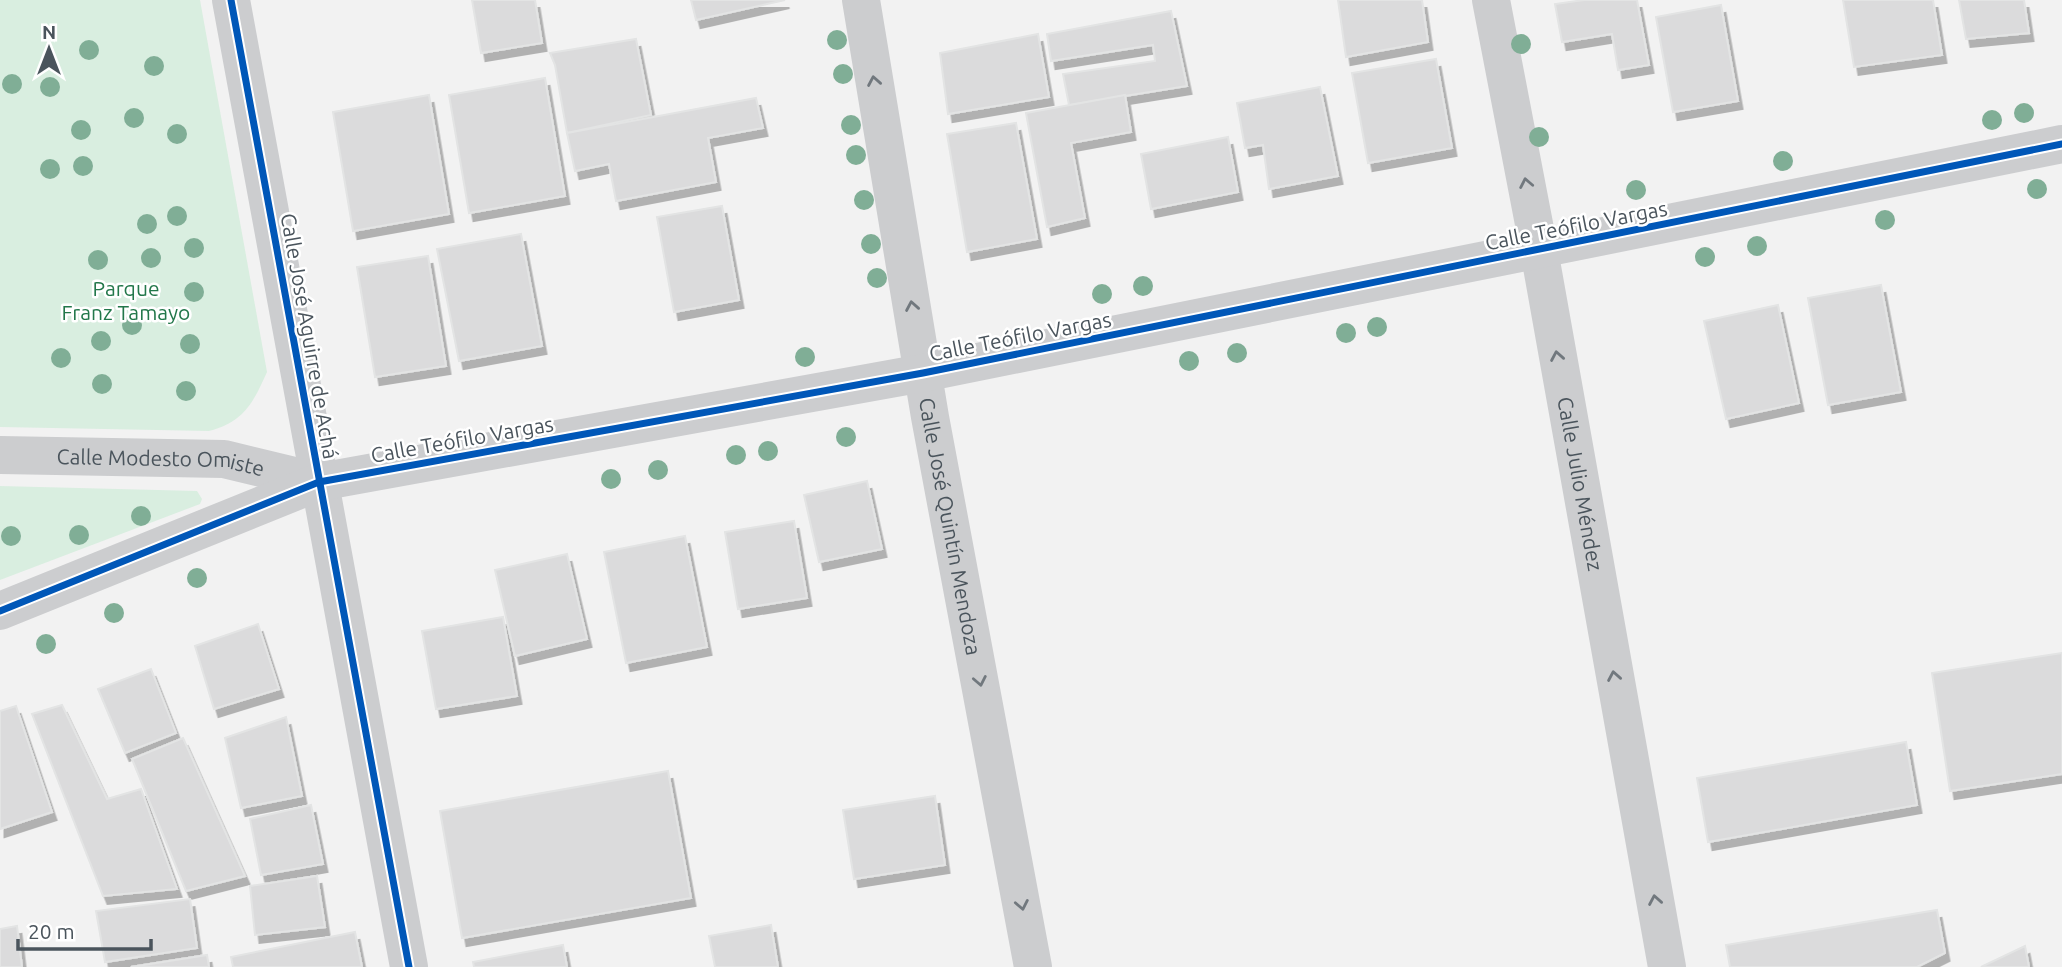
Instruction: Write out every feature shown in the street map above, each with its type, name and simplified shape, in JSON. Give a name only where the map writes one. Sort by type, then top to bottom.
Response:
[{"type":"street","name":"Calle José Aguirre de Achá","points":[[231,0],[409,967]]},
{"type":"street","name":"Calle José Quintín Mendoza","points":[[861,0],[923,373],[1033,967]]},
{"type":"street","name":"Calle Julio Méndez","points":[[1491,0],[1539,250],[1667,967]]},
{"type":"street","name":"Calle Teófilo Vargas","points":[[0,611],[319,482],[923,373],[2062,144]]},
{"type":"street","name":"Calle Modesto Omiste","points":[[0,455],[224,459],[319,482]]},
{"type":"green space","name":"Parque Franz Tamayo","points":[[0,0],[200,0],[267,372],[252,402],[231,422],[209,431],[0,427]]},
{"type":"green space","points":[[0,486],[197,491],[202,499],[200,504],[0,580]]},
{"type":"building","points":[[472,0],[535,0],[542,43],[481,53]]},
{"type":"building","points":[[691,0],[785,0],[696,20]]},
{"type":"building","points":[[1338,0],[1422,0],[1428,42],[1346,57]]},
{"type":"building","points":[[1584,0],[1637,0],[1649,65],[1618,70],[1612,34],[1562,42],[1555,4]]},
{"type":"building","points":[[1843,0],[1933,0],[1942,55],[1854,67]]},
{"type":"building","points":[[1959,0],[2024,0],[2029,33],[1966,39]]},
{"type":"building","points":[[1721,5],[1738,101],[1673,112],[1656,17]]},
{"type":"building","points":[[1171,11],[1187,86],[1069,105],[1063,74],[1155,61],[1153,45],[1051,61],[1047,34]]},
{"type":"building","points":[[1038,34],[1049,97],[948,114],[940,53]]},
{"type":"building","points":[[636,39],[651,115],[567,133],[555,65],[550,53]]},
{"type":"building","points":[[1436,59],[1452,148],[1368,163],[1352,73]]},
{"type":"building","points":[[545,78],[565,196],[469,213],[449,95]]},
{"type":"building","points":[[1320,87],[1338,176],[1269,189],[1263,145],[1245,148],[1237,103]]},
{"type":"building","points":[[429,95],[449,214],[353,231],[333,112]]},
{"type":"building","points":[[1125,95],[1131,132],[1071,143],[1085,218],[1047,227],[1026,113]]},
{"type":"building","points":[[756,98],[763,128],[708,138],[716,182],[616,201],[609,164],[575,171],[567,133]]},
{"type":"building","points":[[1016,123],[1037,239],[967,252],[947,134]]},
{"type":"building","points":[[1228,137],[1238,192],[1151,209],[1141,154]]},
{"type":"building","points":[[722,206],[739,300],[674,312],[657,217]]},
{"type":"building","points":[[521,234],[542,346],[459,361],[437,249]]},
{"type":"building","points":[[428,256],[446,366],[375,377],[357,267]]},
{"type":"building","points":[[1881,285],[1901,392],[1828,405],[1808,298]]},
{"type":"building","points":[[1778,305],[1799,403],[1726,419],[1704,321]]},
{"type":"building","points":[[867,481],[882,549],[819,562],[804,495]]},
{"type":"building","points":[[794,521],[807,598],[738,609],[725,532]]},
{"type":"building","points":[[685,536],[707,647],[626,663],[604,552]]},
{"type":"building","points":[[567,554],[587,639],[515,656],[495,570]]},
{"type":"building","points":[[503,617],[517,696],[436,709],[422,631]]},
{"type":"building","points":[[258,624],[279,689],[214,709],[195,646]]},
{"type":"building","points":[[2062,653],[2062,774],[1950,791],[1932,673]]},
{"type":"building","points":[[151,669],[176,733],[125,753],[98,689]]},
{"type":"building","points":[[62,705],[107,799],[141,789],[177,889],[103,896],[32,714]]},
{"type":"building","points":[[16,706],[52,812],[0,829],[0,711]]},
{"type":"building","points":[[286,717],[302,796],[241,808],[225,738]]},
{"type":"building","points":[[183,738],[245,876],[186,891],[132,759]]},
{"type":"building","points":[[1906,742],[1917,805],[1708,842],[1697,778]]},
{"type":"building","points":[[668,771],[691,898],[462,938],[440,811]]},
{"type":"building","points":[[935,796],[945,865],[854,879],[843,810]]},
{"type":"building","points":[[311,805],[323,864],[261,875],[250,819]]},
{"type":"building","points":[[317,876],[325,927],[255,935],[250,886]]},
{"type":"building","points":[[190,899],[197,948],[105,962],[96,911]]},
{"type":"building","points":[[1937,910],[1945,953],[1917,967],[1730,967],[1726,945]]},
{"type":"building","points":[[771,925],[778,967],[715,967],[709,936]]},
{"type":"building","points":[[17,926],[22,967],[0,967],[0,929]]},
{"type":"building","points":[[355,932],[362,967],[233,967],[231,957]]},
{"type":"building","points":[[563,945],[567,967],[474,967],[473,962]]},
{"type":"building","points":[[2025,946],[2029,967],[1981,967]]},
{"type":"building","points":[[207,955],[209,967],[131,967]]},
{"type":"cycle path","points":[[231,0],[409,967]]},
{"type":"cycle path","points":[[0,611],[319,482],[923,373],[2062,144]]}]
